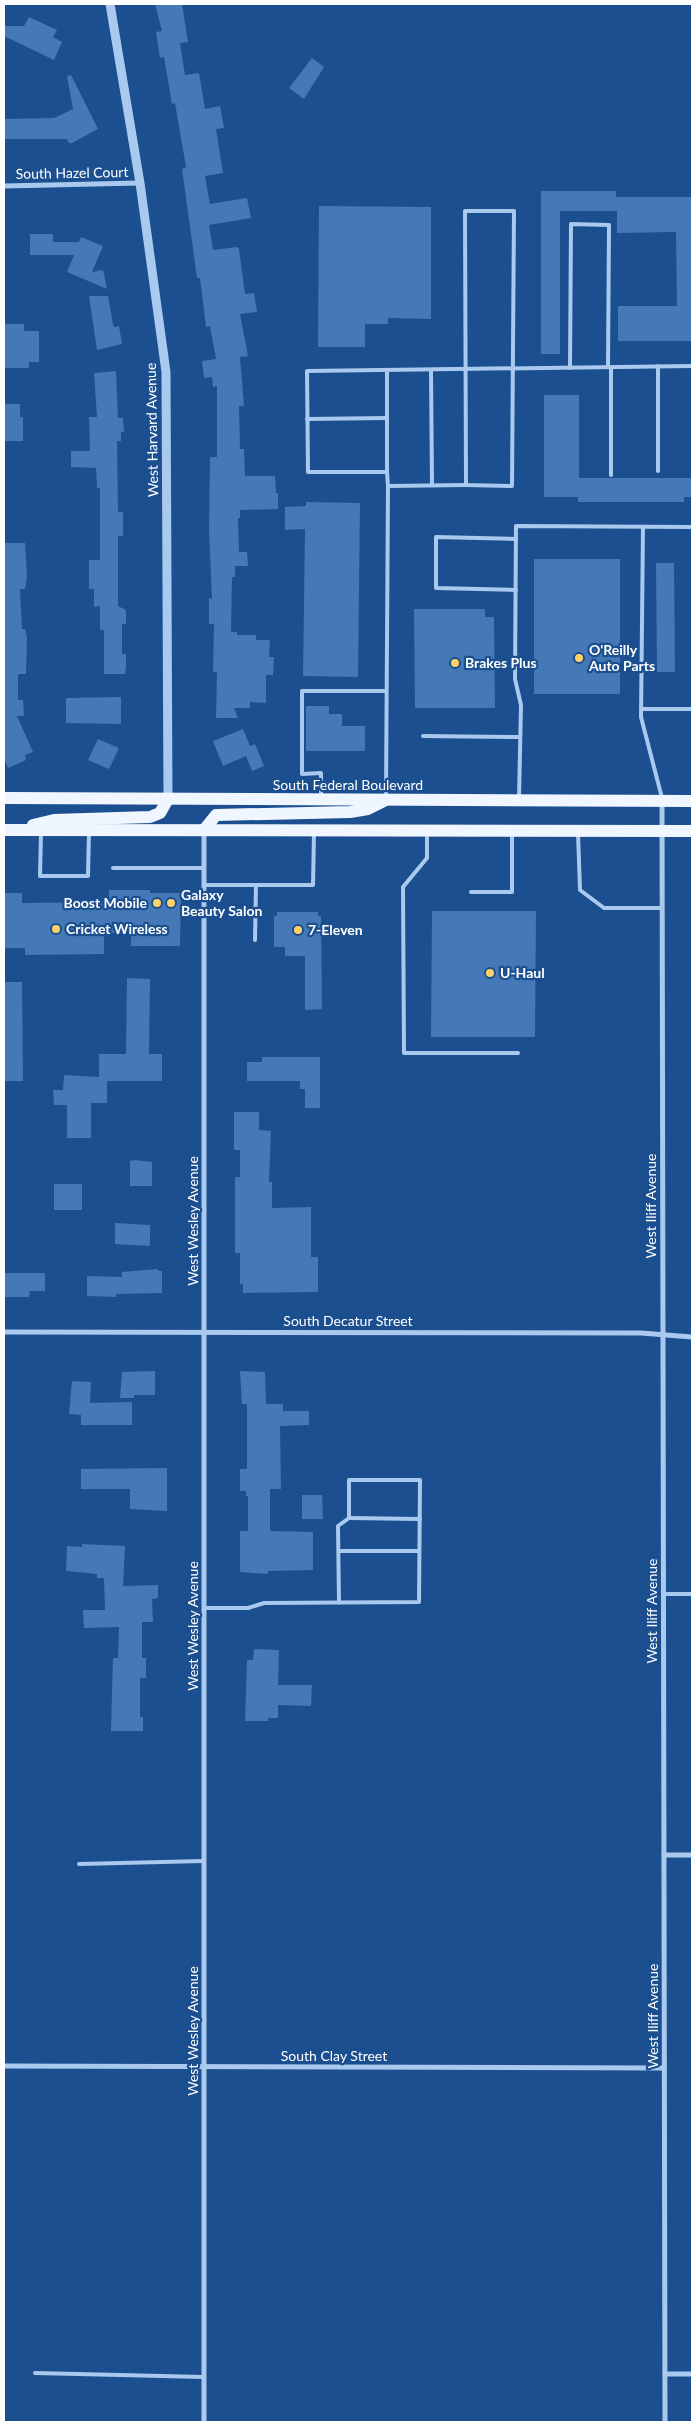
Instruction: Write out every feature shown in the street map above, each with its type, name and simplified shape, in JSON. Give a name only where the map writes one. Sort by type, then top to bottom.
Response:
[{"type":"main road","name":"South Federal Boulevard","points":[[4,798],[692,801]]},
{"type":"main road","points":[[7,830],[54,820],[150,817],[160,813],[168,799]]},
{"type":"main road","points":[[204,830],[216,815],[350,812],[368,808],[386,800]]},
{"type":"main road","points":[[7,830],[692,831]]},
{"type":"street","name":"West Harvard Avenue","points":[[110,4],[140,183],[166,372],[168,799]]},
{"type":"street","name":"South Hazel Court","points":[[4,186],[140,183]]},
{"type":"street","name":"West Iliff Avenue","points":[[662,801],[664,2422]]},
{"type":"street","name":"West Wesley Avenue","points":[[204,830],[204,2422]]},
{"type":"street","name":"South Decatur Street","points":[[4,1332],[641,1333],[692,1337]]},
{"type":"street","points":[[664,1856],[692,1856]]},
{"type":"street","name":"South Clay Street","points":[[4,2066],[664,2068]]},
{"type":"street","points":[[664,2374],[692,2374]]},
{"type":"lane","points":[[388,486],[512,486],[514,211],[465,211],[466,485]]},
{"type":"lane","points":[[570,368],[571,224],[609,225],[611,475]]},
{"type":"lane","points":[[658,366],[658,471]]},
{"type":"lane","points":[[388,472],[308,472],[307,372],[692,366]]},
{"type":"lane","points":[[386,800],[387,370]]},
{"type":"lane","points":[[432,370],[432,485]]},
{"type":"lane","points":[[307,418],[387,418]]},
{"type":"lane","points":[[519,800],[521,705],[515,679],[516,526],[692,527]]},
{"type":"lane","points":[[643,527],[641,717],[662,801]]},
{"type":"lane","points":[[516,538],[436,537],[436,588],[516,590]]},
{"type":"lane","points":[[321,800],[321,773],[302,774],[302,692],[386,691]]},
{"type":"lane","points":[[641,709],[692,709]]},
{"type":"lane","points":[[424,736],[520,736]]},
{"type":"lane","points":[[41,830],[40,876],[88,876],[89,830]]},
{"type":"lane","points":[[204,885],[313,885],[314,831]]},
{"type":"lane","points":[[428,831],[428,858],[403,887],[404,1053],[518,1052]]},
{"type":"lane","points":[[471,892],[512,892],[512,831]]},
{"type":"lane","points":[[578,831],[580,890],[604,908],[662,908]]},
{"type":"lane","points":[[113,868],[204,868]]},
{"type":"lane","points":[[255,940],[256,885]]},
{"type":"lane","points":[[204,1608],[248,1608],[264,1603],[419,1602],[420,1480],[349,1480],[349,1518]]},
{"type":"lane","points":[[339,1603],[338,1526],[349,1518],[420,1519]]},
{"type":"lane","points":[[338,1551],[420,1551]]},
{"type":"lane","points":[[663,1594],[692,1594]]},
{"type":"lane","points":[[79,1864],[204,1861]]},
{"type":"lane","points":[[35,2372],[204,2377]]},
{"type":"building","points":[[155,4],[182,4],[188,42],[180,43],[185,75],[199,73],[205,109],[220,106],[224,128],[216,129],[223,173],[205,176],[210,204],[247,198],[251,218],[209,225],[213,250],[237,247],[239,249],[245,294],[254,293],[257,312],[240,314],[248,356],[240,357],[244,406],[239,406],[240,449],[244,449],[245,476],[275,476],[276,493],[278,493],[278,509],[240,510],[240,518],[238,518],[239,552],[247,552],[248,566],[235,566],[235,577],[232,577],[231,632],[237,632],[237,635],[256,635],[256,640],[270,640],[269,657],[274,657],[273,675],[266,675],[266,703],[250,702],[250,708],[234,708],[238,718],[216,718],[217,672],[213,672],[214,624],[209,624],[209,598],[212,599],[209,530],[210,457],[217,457],[217,386],[213,387],[212,377],[204,378],[202,361],[216,359],[210,326],[206,327],[200,278],[197,278],[182,169],[186,167],[175,103],[172,104],[164,57],[160,58],[156,32],[162,31]]},
{"type":"building","points":[[29,17],[57,30],[53,37],[62,42],[54,60],[4,36],[4,26],[24,26]]},
{"type":"building","points":[[312,58],[324,67],[304,99],[289,88]]},
{"type":"building","points":[[71,75],[98,129],[72,143],[69,143],[67,139],[4,139],[4,119],[54,118],[73,109],[67,76]]},
{"type":"building","points":[[541,191],[616,191],[616,197],[692,197],[692,341],[618,341],[618,306],[677,306],[676,232],[617,233],[617,211],[560,211],[560,354],[541,354]]},
{"type":"building","points":[[319,206],[431,207],[431,319],[388,318],[388,324],[365,324],[365,347],[318,347]]},
{"type":"building","points":[[30,234],[53,234],[53,242],[79,242],[81,237],[103,246],[92,272],[103,270],[107,289],[67,272],[74,255],[30,255]]},
{"type":"building","points":[[89,296],[108,296],[113,324],[114,327],[119,326],[122,344],[97,350]]},
{"type":"building","points":[[4,324],[24,324],[24,331],[39,331],[39,362],[29,362],[29,368],[5,368]]},
{"type":"building","points":[[116,371],[118,418],[123,418],[124,432],[121,432],[121,441],[117,441],[118,512],[123,512],[123,536],[118,536],[118,606],[126,610],[126,624],[122,624],[122,654],[126,654],[126,668],[125,674],[104,674],[104,630],[100,630],[100,606],[94,607],[94,589],[89,589],[89,560],[100,560],[100,488],[97,488],[96,468],[71,467],[71,451],[90,451],[89,417],[97,417],[94,373]]},
{"type":"building","points":[[544,395],[579,395],[579,478],[692,478],[692,497],[684,497],[684,502],[578,502],[578,497],[544,497]]},
{"type":"building","points":[[4,404],[20,404],[20,417],[23,417],[23,441],[4,441]]},
{"type":"building","points":[[306,502],[360,503],[358,677],[303,676],[305,529],[285,530],[285,507],[306,506]]},
{"type":"building","points":[[4,543],[25,543],[27,577],[25,589],[20,589],[22,629],[25,629],[27,638],[26,674],[18,674],[18,700],[23,700],[24,716],[17,716],[33,752],[25,755],[26,760],[8,768],[4,759]]},
{"type":"building","points":[[534,559],[620,559],[620,694],[534,694]]},
{"type":"building","points":[[656,563],[674,563],[675,672],[657,672]]},
{"type":"building","name":"Brakes Plus","points":[[414,609],[485,609],[485,617],[494,617],[495,708],[415,708]]},
{"type":"building","points":[[121,697],[121,724],[66,723],[66,698]]},
{"type":"building","points":[[306,706],[329,706],[329,714],[342,714],[342,726],[365,726],[365,751],[306,751]]},
{"type":"building","points":[[243,729],[250,746],[255,744],[264,766],[252,771],[246,756],[223,766],[213,741]]},
{"type":"building","points":[[98,739],[119,748],[109,769],[88,760]]},
{"type":"building","points":[[109,890],[150,890],[150,893],[181,893],[180,946],[131,946],[131,933],[104,933],[104,954],[25,955],[25,948],[4,948],[4,893],[22,893],[22,903],[109,902]]},
{"type":"building","points":[[432,911],[536,911],[535,1037],[431,1037]]},
{"type":"building","points":[[277,912],[318,912],[318,916],[321,916],[322,1009],[305,1010],[305,956],[285,956],[285,947],[274,947],[274,916],[277,916]]},
{"type":"building","points":[[127,978],[150,979],[149,1054],[162,1054],[162,1081],[107,1081],[107,1103],[91,1103],[91,1138],[67,1138],[67,1105],[54,1105],[53,1090],[63,1090],[64,1075],[99,1077],[99,1054],[126,1054]]},
{"type":"building","points":[[4,982],[22,982],[23,1081],[4,1081]]},
{"type":"building","points":[[262,1057],[320,1057],[320,1108],[305,1108],[305,1089],[300,1089],[300,1081],[247,1081],[247,1062],[262,1062]]},
{"type":"building","points":[[234,1112],[259,1112],[259,1130],[271,1131],[269,1182],[272,1182],[272,1208],[311,1207],[311,1257],[318,1257],[318,1292],[243,1293],[243,1284],[240,1284],[240,1253],[235,1253],[235,1177],[240,1177],[240,1150],[234,1150]]},
{"type":"building","points":[[130,1161],[152,1162],[152,1186],[130,1186]]},
{"type":"building","points":[[54,1184],[82,1184],[82,1210],[54,1210]]},
{"type":"building","points":[[115,1223],[150,1225],[150,1246],[115,1244]]},
{"type":"building","points":[[158,1269],[158,1271],[162,1271],[162,1293],[116,1294],[116,1297],[87,1296],[87,1276],[122,1277],[122,1272]]},
{"type":"building","points":[[4,1273],[45,1273],[45,1291],[30,1291],[29,1297],[4,1297]]},
{"type":"building","points":[[155,1371],[155,1395],[134,1395],[134,1398],[120,1398],[122,1372]]},
{"type":"building","points":[[240,1371],[265,1372],[266,1404],[283,1404],[283,1411],[309,1411],[309,1425],[280,1426],[281,1489],[270,1489],[270,1531],[313,1532],[313,1570],[268,1571],[268,1574],[240,1572],[240,1531],[248,1531],[248,1496],[246,1496],[246,1491],[240,1491],[240,1469],[247,1469],[247,1404],[242,1404]]},
{"type":"building","points":[[72,1381],[91,1382],[90,1403],[132,1402],[132,1425],[81,1425],[81,1415],[69,1414]]},
{"type":"building","points":[[167,1468],[167,1511],[130,1509],[130,1489],[81,1489],[81,1469]]},
{"type":"building","points":[[302,1495],[322,1495],[323,1519],[302,1519]]},
{"type":"building","points":[[82,1544],[125,1546],[123,1586],[158,1585],[158,1598],[152,1599],[153,1622],[142,1622],[142,1658],[146,1658],[146,1678],[140,1678],[140,1717],[143,1717],[143,1731],[111,1731],[113,1658],[118,1658],[119,1627],[84,1628],[83,1610],[105,1610],[104,1578],[97,1578],[97,1574],[66,1571],[67,1546],[82,1547]]},
{"type":"building","points":[[254,1649],[279,1650],[278,1685],[312,1685],[311,1706],[278,1705],[278,1718],[268,1718],[268,1721],[245,1721],[247,1660],[253,1660]]},
{"type":"place","name":"O'Reilly Auto Parts","points":[[579,658]]},
{"type":"place","name":"Brakes Plus","points":[[455,663]]},
{"type":"place","name":"Boost Mobile","points":[[157,903]]},
{"type":"place","name":"Galaxy Beauty Salon","points":[[171,903]]},
{"type":"place","name":"Cricket Wireless","points":[[56,929]]},
{"type":"place","name":"7-Eleven","points":[[298,930]]},
{"type":"place","name":"U-Haul","points":[[490,973]]}]
